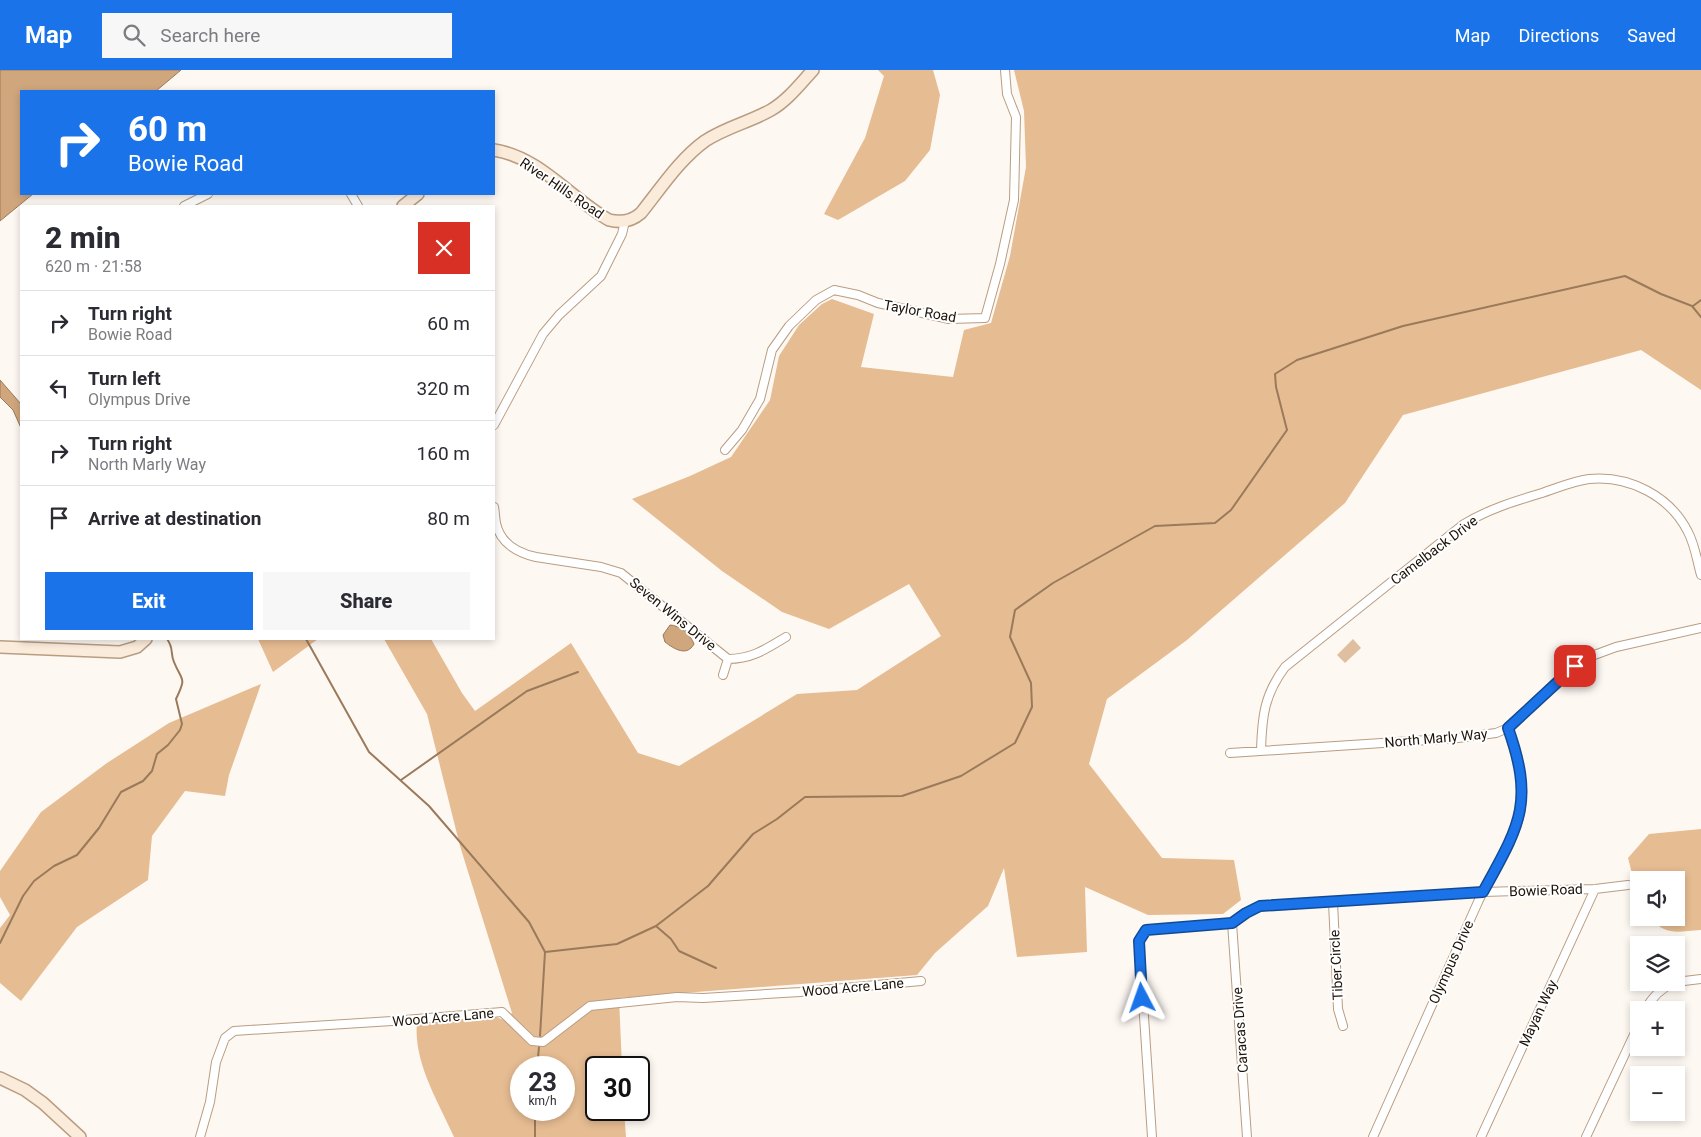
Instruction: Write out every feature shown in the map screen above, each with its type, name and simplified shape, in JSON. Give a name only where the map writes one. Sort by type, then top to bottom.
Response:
[{"type":"street","points":[[495,422],[543,334],[559,315],[601,276],[622,234],[626,221],[636,217],[641,212],[677,168],[703,143],[732,126],[772,109],[787,98],[812,70]]},
{"type":"street","name":"Taylor Road","points":[[725,450],[742,430],[760,399],[772,350],[789,326],[816,300],[834,290],[858,294],[878,303],[948,319],[985,318],[1000,264],[1014,200],[1016,117],[1008,94],[1005,70]]},
{"type":"street","name":"River Hills Road","points":[[495,150],[508,153],[528,162],[609,220],[626,221]]},
{"type":"street","points":[[186,205],[206,195]]},
{"type":"street","points":[[404,205],[417,195]]},
{"type":"street","name":"Camelback Drive","points":[[1261,750],[1264,708],[1273,686],[1286,667],[1464,524],[1493,508],[1583,480],[1602,479],[1627,482],[1654,495],[1670,507],[1680,519],[1693,542],[1701,575]]},
{"type":"street","name":"Seven Wins Drive","points":[[495,512],[499,533],[509,545],[526,555],[601,567],[621,573],[728,659],[743,659],[766,650],[786,637]]},
{"type":"street","name":"North Marly Way","points":[[1230,753],[1485,735],[1508,728],[1564,675],[1589,657],[1616,646],[1701,628]]},
{"type":"street","points":[[0,647],[120,652],[137,647],[145,640]]},
{"type":"street","points":[[724,675],[728,659]]},
{"type":"street","name":"Olympus Drive","points":[[1373,1137],[1483,892],[1510,842],[1520,816],[1522,788],[1518,756],[1508,728]]},
{"type":"street","name":"Bowie Road","points":[[1152,1137],[1139,941],[1146,930],[1232,923],[1260,906],[1483,892],[1595,889],[1628,885]]},
{"type":"street","name":"Mayan Way","points":[[1481,1137],[1595,889]]},
{"type":"street","name":"Tiber Circle","points":[[1333,902],[1338,1009],[1343,1026]]},
{"type":"street","name":"Caracas Drive","points":[[1232,923],[1247,1137]]},
{"type":"street","points":[[1685,981],[1701,979]]},
{"type":"street","name":"Wood Acre Lane","points":[[200,1137],[210,1102],[216,1062],[225,1038],[234,1031],[502,1012],[532,1041],[542,1042],[590,1006],[677,997],[703,998],[800,992],[921,981]]},
{"type":"street","points":[[1650,1001],[1659,991]]},
{"type":"street","points":[[1586,1137],[1630,1043]]},
{"type":"street","points":[[0,1078],[25,1090],[80,1137]]},
{"type":"shaded area","points":[[0,70],[181,70],[157,90],[20,90],[20,195],[32,195],[0,221]]},
{"type":"shaded area","points":[[878,70],[933,70],[940,95],[930,150],[905,181],[838,220],[824,214],[865,138],[884,76]]},
{"type":"shaded area","points":[[1014,70],[1701,70],[1701,390],[1641,350],[1403,415],[1345,503],[1187,640],[1107,699],[1089,764],[1162,858],[1234,860],[1241,900],[1223,914],[1148,915],[1085,887],[1087,952],[1017,957],[1004,868],[988,906],[935,953],[917,975],[619,998],[622,1056],[585,1056],[585,1121],[625,1121],[626,1137],[454,1137],[428,1082],[423,1067],[417,1038],[417,1023],[493,1016],[504,1020],[512,1013],[460,846],[427,714],[385,640],[432,640],[462,693],[475,711],[571,643],[638,753],[679,766],[797,694],[857,690],[941,636],[909,584],[829,629],[782,612],[722,571],[632,499],[731,457],[770,400],[779,356],[799,325],[822,304],[832,299],[874,314],[861,367],[953,377],[964,330],[991,323],[1010,256],[1026,167],[1024,111]]},
{"type":"shaded area","points":[[0,380],[20,403],[20,426],[13,410],[0,397]]},
{"type":"shaded area","points":[[670,625],[681,629],[687,634],[694,644],[691,648],[684,651],[672,647],[665,642],[663,635]]},
{"type":"shaded area","points":[[1353,639],[1361,648],[1345,663],[1337,655]]},
{"type":"shaded area","points":[[258,640],[317,640],[273,672]]},
{"type":"shaded area","points":[[261,684],[229,775],[225,796],[185,791],[152,836],[148,880],[77,927],[21,1001],[0,983],[0,928],[10,915],[0,897],[0,871],[41,812],[107,763],[169,723]]},
{"type":"shaded area","points":[[1701,829],[1701,930],[1679,932],[1660,926],[1685,926],[1685,871],[1631,871],[1628,858],[1649,834]]},
{"type":"waterway","points":[[545,952],[617,944],[656,926],[708,886],[753,834],[777,819],[805,797],[902,796],[961,776],[1015,743],[1032,707],[1031,683],[1010,637],[1015,610],[1053,583],[1155,526],[1215,523],[1231,510],[1287,430],[1276,387],[1275,374],[1297,360],[1403,326],[1625,276],[1661,294],[1692,306],[1701,317]]},
{"type":"waterway","points":[[1693,306],[1701,300]]},
{"type":"waterway","points":[[0,943],[23,896],[34,881],[54,866],[77,855],[99,828],[121,792],[143,781],[152,771],[157,754],[168,745],[180,730],[182,724],[176,699],[182,679],[174,662],[168,640]]},
{"type":"waterway","points":[[307,640],[369,752],[429,806],[529,922],[545,952],[540,1036]]},
{"type":"waterway","points":[[401,780],[527,691],[578,672]]},
{"type":"waterway","points":[[656,926],[671,939],[679,951],[716,968]]},
{"type":"waterway","points":[[538,1056],[539,1047]]},
{"type":"waterway","points":[[535,1121],[535,1137]]},
{"type":"route","points":[[1142,998],[1139,941],[1146,930],[1232,923],[1260,906],[1483,892],[1510,842],[1520,816],[1522,788],[1518,756],[1508,728],[1575,666]]}]
